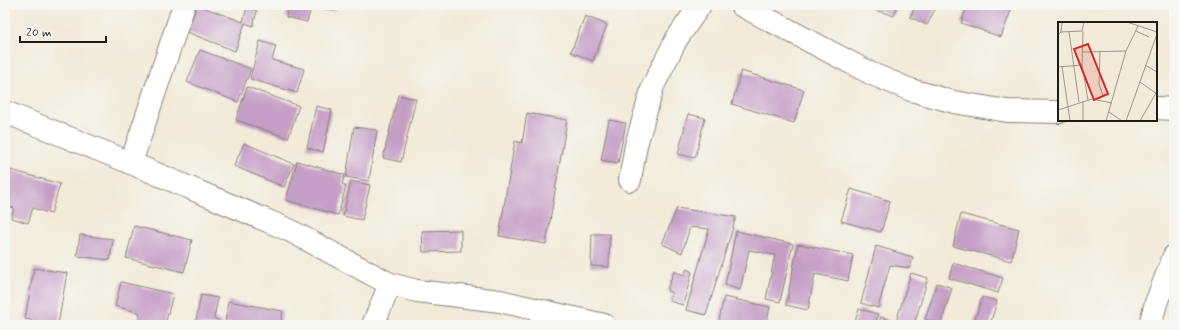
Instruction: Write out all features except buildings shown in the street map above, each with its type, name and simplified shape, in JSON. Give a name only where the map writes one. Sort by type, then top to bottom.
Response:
[{"type":"street","points":[[131,163],[184,5]]},
{"type":"street","points":[[630,180],[636,145],[653,86],[676,40],[700,5]]},
{"type":"street","points":[[741,5],[872,74],[911,90],[954,102],[1007,111],[1058,112]]},
{"type":"street","points":[[1157,108],[1174,109]]},
{"type":"street","points":[[5,112],[131,163],[289,230],[390,284],[417,291],[500,301],[604,325]]},
{"type":"street","points":[[1150,325],[1156,303],[1174,256]]},
{"type":"street","points":[[373,325],[390,284]]}]
